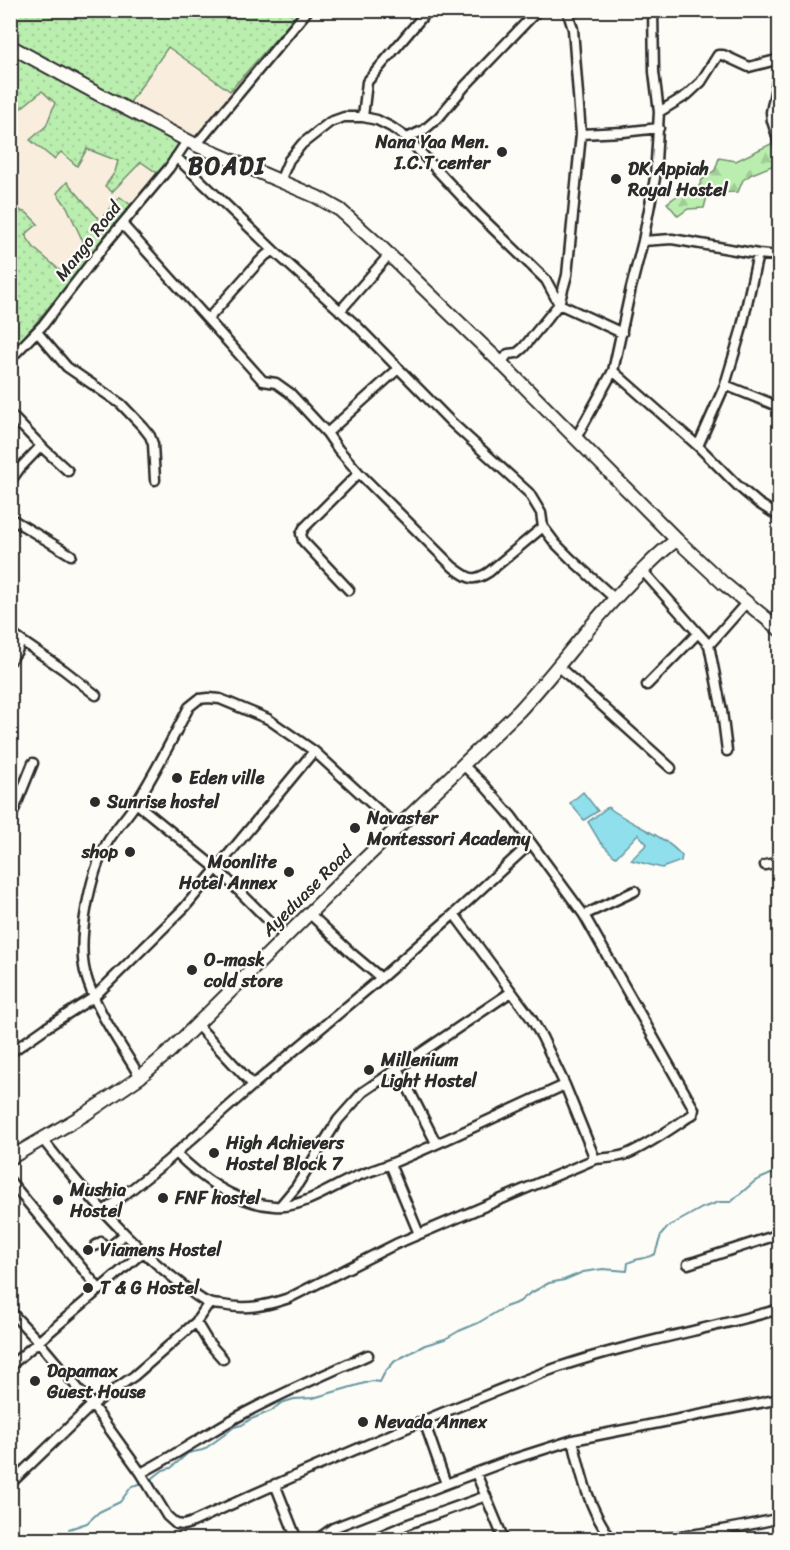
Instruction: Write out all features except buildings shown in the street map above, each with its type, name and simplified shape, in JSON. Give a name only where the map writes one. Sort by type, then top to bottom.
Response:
[{"type":"street","name":"Mango Road","points":[[10,359],[37,332],[176,157],[191,143],[308,10]]},
{"type":"street","points":[[363,117],[367,82],[428,10]]},
{"type":"street","points":[[407,138],[424,130],[440,117],[473,78],[538,10]]},
{"type":"street","points":[[501,363],[508,354],[523,348],[559,304],[567,275],[581,134],[573,29],[567,10]]},
{"type":"street","points":[[576,438],[613,371],[655,178],[659,112],[654,72],[653,10]]},
{"type":"street","points":[[10,46],[191,143],[317,197],[340,210],[501,363],[677,540],[780,630]]},
{"type":"street","points":[[659,112],[687,95],[701,82],[718,55],[723,54],[749,67],[780,59]]},
{"type":"street","points":[[780,67],[771,112],[780,151]]},
{"type":"street","points":[[280,181],[289,160],[319,129],[330,122],[344,117],[376,120],[407,138],[478,214],[546,280],[559,304],[622,333]]},
{"type":"street","points":[[581,134],[659,128]]},
{"type":"street","points":[[176,157],[340,311],[451,422],[528,493],[542,513],[543,527],[555,543],[614,598]]},
{"type":"street","points":[[122,224],[263,381],[276,383],[290,393],[327,433],[359,473],[453,567],[472,580],[479,579],[543,527]]},
{"type":"street","points":[[643,241],[672,239],[780,256]]},
{"type":"street","points":[[208,319],[255,266],[266,255],[274,251]]},
{"type":"street","points":[[698,446],[725,385],[741,331],[758,254]]},
{"type":"street","points":[[340,311],[389,255]]},
{"type":"street","points":[[37,332],[67,367],[121,404],[143,427],[153,444],[155,480]]},
{"type":"street","points":[[327,433],[398,369]]},
{"type":"street","points":[[613,371],[698,446],[738,486],[758,503],[780,517]]},
{"type":"street","points":[[725,385],[780,407]]},
{"type":"street","points":[[10,414],[68,471]]},
{"type":"street","points":[[10,482],[41,446]]},
{"type":"street","points":[[349,590],[303,541],[301,534],[304,528],[359,473]]},
{"type":"street","points":[[10,518],[71,555]]},
{"type":"street","name":"Ayeduase Road","points":[[10,1158],[87,1113],[140,1077],[170,1051],[309,913],[519,711],[614,598],[677,540]]},
{"type":"street","points":[[642,570],[710,645],[727,751]]},
{"type":"street","points":[[710,645],[747,602]]},
{"type":"street","points":[[10,633],[96,695]]},
{"type":"street","points":[[647,685],[698,633]]},
{"type":"street","points":[[10,661],[21,641]]},
{"type":"street","points":[[558,666],[670,768]]},
{"type":"street","points":[[140,1077],[94,997],[82,955],[82,931],[100,857],[116,829],[136,803],[189,707],[199,699],[220,699],[268,719],[314,751],[398,828]]},
{"type":"street","points":[[10,1053],[94,997],[185,907],[314,751]]},
{"type":"street","points":[[10,820],[33,764]]},
{"type":"street","points":[[42,1140],[125,1234],[181,1284],[209,1303],[253,1308],[289,1298],[396,1244],[595,1160],[627,1154],[694,1112],[584,915],[500,803],[463,765]]},
{"type":"street","points":[[136,803],[217,869],[285,937]]},
{"type":"street","points":[[104,1211],[176,1153],[381,978],[531,843]]},
{"type":"street","points":[[765,865],[780,862]]},
{"type":"street","points":[[584,915],[635,891]]},
{"type":"street","points":[[309,913],[381,978]]},
{"type":"street","points":[[454,914],[531,1018],[542,1037],[565,1085],[595,1160]]},
{"type":"street","points":[[280,1206],[296,1187],[342,1114],[363,1092],[512,992]]},
{"type":"street","points":[[197,1025],[253,1085]]},
{"type":"street","points":[[398,1068],[436,1143]]},
{"type":"street","points":[[176,1153],[207,1181],[239,1198],[280,1206],[302,1202],[565,1085]]},
{"type":"street","points":[[390,1164],[419,1234]]},
{"type":"street","points":[[10,1181],[100,1290]]},
{"type":"street","points":[[96,1246],[100,1242],[107,1249],[125,1234]]},
{"type":"street","points":[[688,1264],[780,1234]]},
{"type":"street","points":[[10,1366],[143,1252]]},
{"type":"street","points":[[10,1484],[92,1405],[134,1376],[196,1322],[209,1303]]},
{"type":"street","points":[[10,1311],[92,1405],[141,1473],[167,1516],[176,1524],[184,1525],[330,1459],[525,1380],[595,1356],[780,1309]]},
{"type":"street","points":[[196,1322],[208,1342],[223,1359]]},
{"type":"street","points":[[141,1473],[255,1408],[368,1355]]},
{"type":"street","points":[[316,1539],[333,1528],[446,1484],[573,1440],[780,1399]]},
{"type":"street","points":[[424,1421],[446,1484]]},
{"type":"street","points":[[573,1440],[589,1499],[601,1526],[612,1539]]},
{"type":"street","points":[[476,1473],[504,1539]]},
{"type":"street","points":[[275,1484],[297,1539]]},
{"type":"street","points":[[370,1539],[486,1496]]},
{"type":"street","points":[[646,1539],[705,1533],[780,1518]]},
{"type":"shaded area","points":[[11,11],[300,11],[197,136],[190,133],[11,346]]},
{"type":"green space","points":[[10,11],[300,11],[230,91],[168,47],[129,104],[11,39]]},
{"type":"green space","points":[[11,50],[177,142],[178,145],[175,153],[11,352],[11,200],[38,224],[25,235],[35,249],[62,272],[85,246],[67,207],[57,193],[67,182],[100,220],[120,197],[131,205],[157,173],[141,162],[112,192],[105,186],[115,172],[118,161],[87,149],[77,166],[61,152],[54,159],[30,140],[46,126],[55,103],[42,91],[15,113],[11,102]]},
{"type":"green space","points":[[779,140],[779,163],[743,180],[738,192],[708,193],[704,208],[688,209],[678,216],[667,203],[680,194],[696,192],[702,180],[715,170],[719,158],[736,161]]},
{"type":"water","points":[[583,792],[598,811],[584,820],[570,803]]},
{"type":"water","points":[[608,807],[665,841],[682,856],[681,861],[662,868],[631,860],[647,844],[638,834],[616,857],[614,856],[600,842],[588,822]]},
{"type":"waterway","points":[[149,1481],[163,1470],[171,1468],[188,1453],[203,1450],[234,1427],[271,1411],[281,1403],[294,1399],[313,1398],[372,1381],[380,1382],[395,1361],[425,1345],[445,1339],[478,1323],[505,1307],[519,1302],[549,1283],[583,1272],[603,1269],[627,1271],[628,1263],[655,1254],[661,1235],[668,1227],[702,1208],[719,1202],[731,1202],[755,1181],[780,1170]]},
{"type":"waterway","points":[[69,1529],[87,1523],[99,1512],[120,1502],[132,1486],[143,1483]]},
{"type":"place","name":"Nana Yaa Men. I.C.T center","points":[[502,152]]},
{"type":"place","name":"DK Appiah Royal Hostel","points":[[616,179]]},
{"type":"place","name":"Eden ville","points":[[177,778]]},
{"type":"place","name":"Sunrise hostel","points":[[95,802]]},
{"type":"place","name":"Navaster Montessori Academy","points":[[355,828]]},
{"type":"place","name":"shop","points":[[130,852]]},
{"type":"place","name":"Moonlite Hotel Annex","points":[[289,872]]},
{"type":"place","name":"O-mask cold store","points":[[192,970]]},
{"type":"place","name":"Millenium Light Hostel","points":[[369,1070]]},
{"type":"place","name":"High Achievers Hostel Block 7","points":[[214,1153]]},
{"type":"place","name":"FNF hostel","points":[[163,1198]]},
{"type":"place","name":"Mushia Hostel","points":[[58,1200]]},
{"type":"place","name":"Viamens Hostel","points":[[88,1250]]},
{"type":"place","name":"T & G Hostel","points":[[88,1288]]},
{"type":"place","name":"Dapamax Guest House","points":[[35,1381]]},
{"type":"place","name":"Nevada Annex","points":[[363,1422]]},
{"type":"district","name":"BOADI","points":[[227,166]]}]
